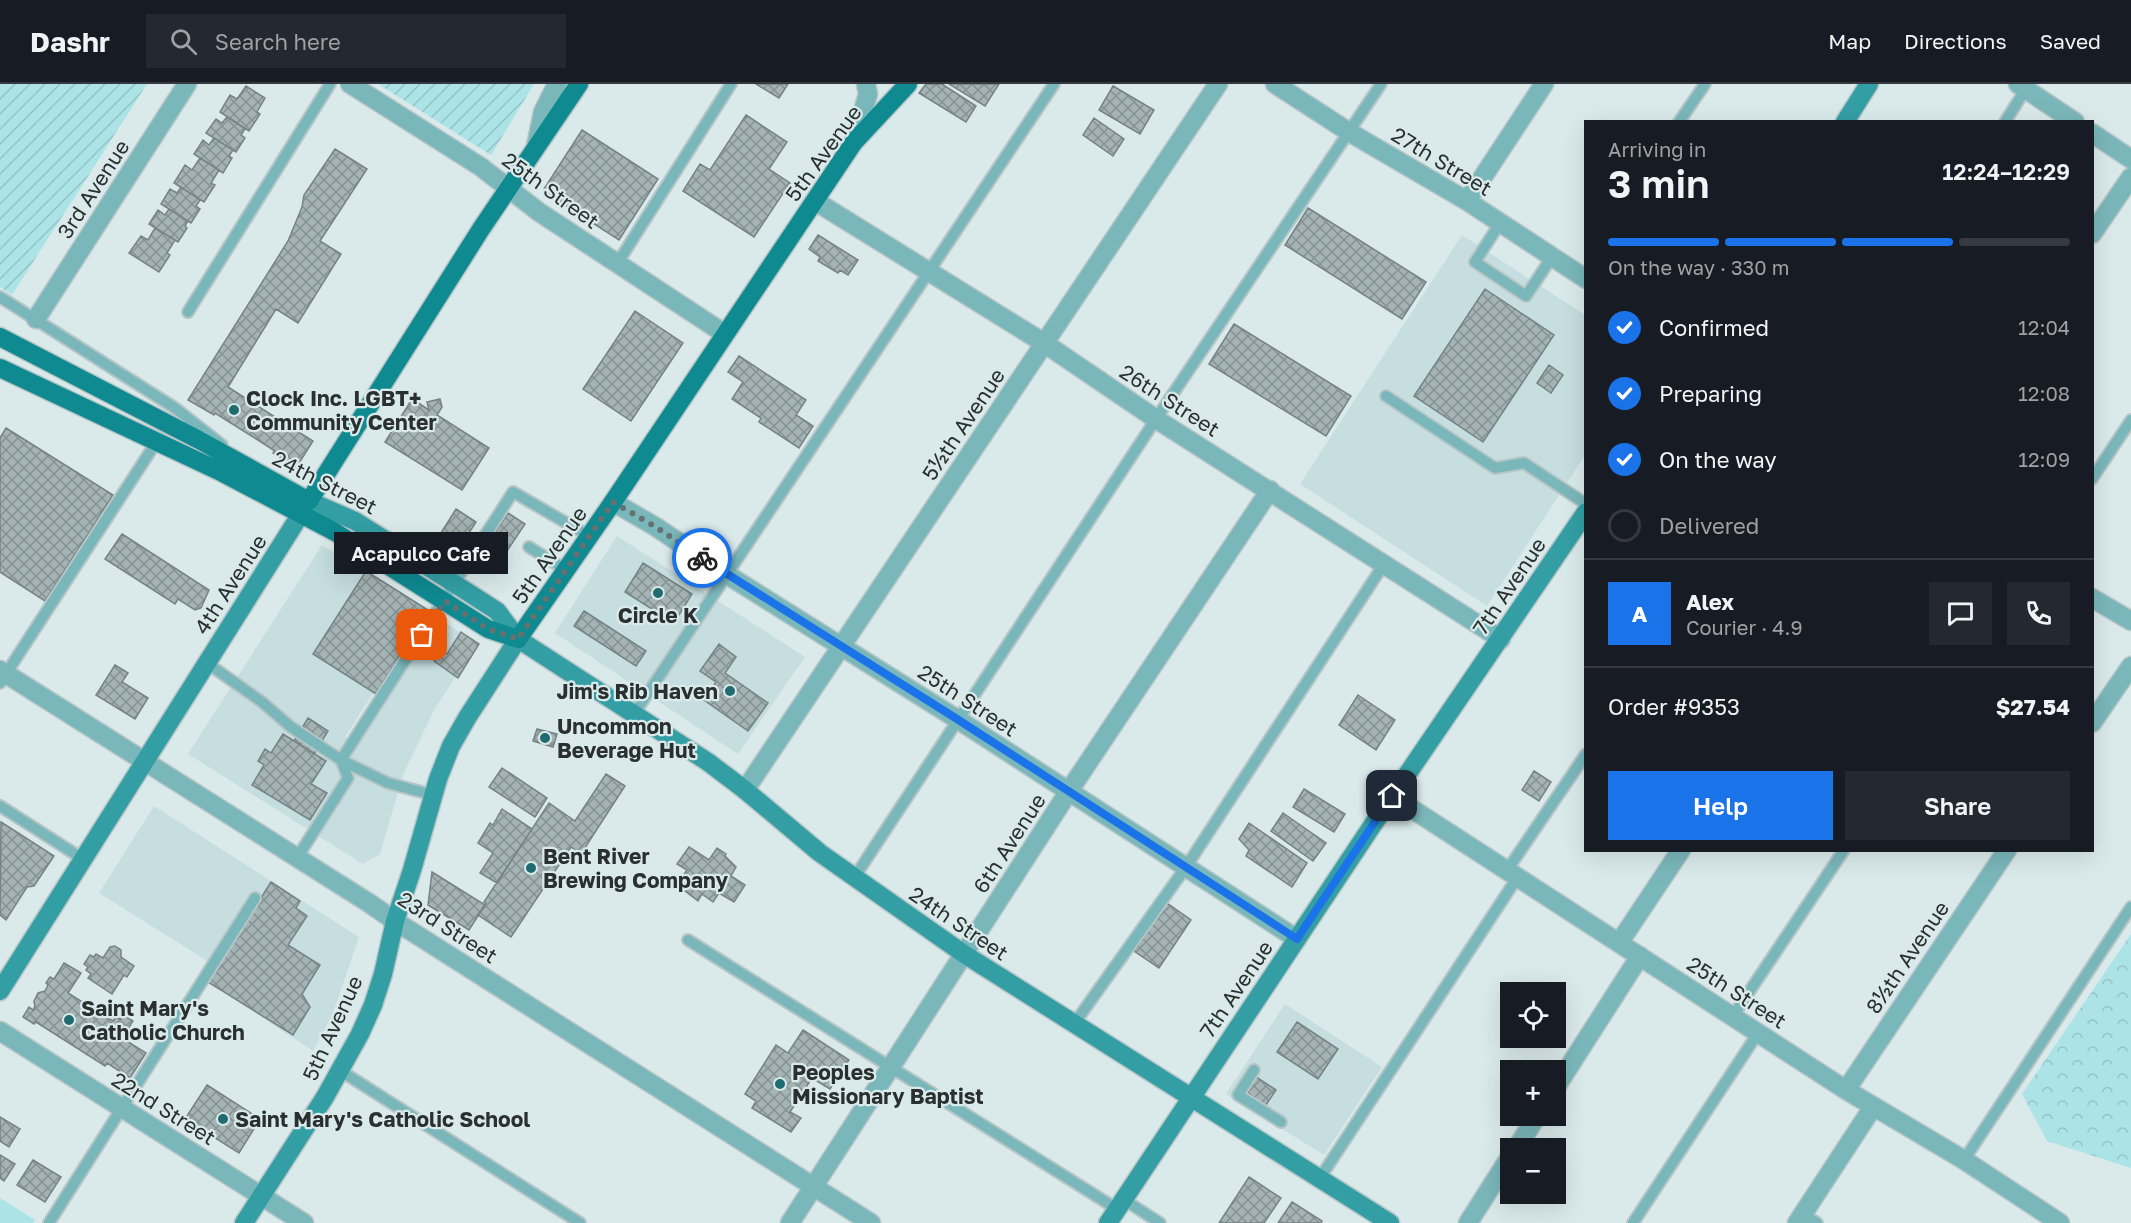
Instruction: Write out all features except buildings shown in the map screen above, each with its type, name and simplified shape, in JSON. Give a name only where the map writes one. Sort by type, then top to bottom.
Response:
[{"type":"main road","points":[[503,195],[579,84]]},
{"type":"main road","name":"5th Avenue","points":[[518,639],[613,502],[854,142],[908,84]]},
{"type":"main road","name":"4th Avenue","points":[[305,508],[503,195]]},
{"type":"main road","name":"24th Street","points":[[0,337],[255,471],[335,532],[488,629],[518,639]]},
{"type":"main road","name":"24th Street","points":[[0,368],[305,508]]},
{"type":"street","name":"3rd Avenue","points":[[36,319],[187,84]]},
{"type":"street","name":"25th Street","points":[[350,84],[481,167],[503,195],[539,212],[724,334]]},
{"type":"street","points":[[536,146],[543,112],[557,84]]},
{"type":"street","points":[[854,142],[868,94],[866,84]]},
{"type":"street","name":"5½th Avenue","points":[[745,790],[1218,84]]},
{"type":"street","name":"27th Street","points":[[1275,84],[1349,132],[1467,201],[1552,257],[1583,272]]},
{"type":"street","points":[[1467,201],[1544,84]]},
{"type":"street","points":[[1846,120],[1869,84]]},
{"type":"street","points":[[2024,86],[2072,120]]},
{"type":"street","points":[[2094,134],[2131,159]]},
{"type":"street","points":[[2094,231],[2131,177]]},
{"type":"street","name":"26th Street","points":[[815,201],[1044,344],[1156,419],[1501,639]]},
{"type":"street","name":"6th Avenue","points":[[789,1223],[1069,791],[1270,490]]},
{"type":"street","name":"25th Street","points":[[613,502],[957,719],[1297,939]]},
{"type":"street","name":"24th Street","points":[[305,508],[355,521],[497,611],[518,639],[708,762],[745,790],[819,853],[964,954],[1390,1223]]},
{"type":"street","name":"4th Avenue","points":[[0,991],[305,508]]},
{"type":"street","name":"7th Avenue","points":[[1116,1210],[1392,796],[1584,515]]},
{"type":"street","points":[[2094,599],[2131,621]]},
{"type":"street","name":"5th Avenue","points":[[244,1223],[341,1071],[372,1005],[383,974],[395,921],[412,870],[432,795],[452,746],[518,639]]},
{"type":"street","points":[[2094,720],[2131,666]]},
{"type":"street","name":"23rd Street","points":[[2,676],[369,903],[871,1223]]},
{"type":"street","name":"25th Street","points":[[1392,796],[1846,1090],[1964,1160],[2060,1223]]},
{"type":"street","points":[[1618,943],[1680,852]]},
{"type":"street","name":"8½th Avenue","points":[[1846,1090],[2006,852]]},
{"type":"street","points":[[1566,1071],[1640,956]]},
{"type":"street","name":"22nd Street","points":[[0,1031],[304,1223]]},
{"type":"street","points":[[1806,1220],[1873,1107]]},
{"type":"street","points":[[1468,1223],[1500,1173]]},
{"type":"lane","points":[[188,312],[330,84]]},
{"type":"lane","points":[[617,264],[731,84]]},
{"type":"lane","points":[[634,714],[1054,84]]},
{"type":"lane","points":[[854,878],[1156,419],[1381,84]]},
{"type":"lane","points":[[1681,120],[1704,84]]},
{"type":"lane","points":[[2006,120],[2024,86]]},
{"type":"lane","points":[[1500,223],[1474,262],[1517,291],[1526,296],[1552,257]]},
{"type":"lane","points":[[0,297],[175,408],[255,471]]},
{"type":"lane","points":[[1386,396],[1495,468],[1524,463],[1584,503]]},
{"type":"lane","points":[[2094,476],[2131,420]]},
{"type":"lane","points":[[2,676],[157,441]]},
{"type":"lane","points":[[341,759],[445,601],[513,492],[590,536]]},
{"type":"lane","points":[[529,547],[566,570]]},
{"type":"lane","points":[[1074,1024],[1186,867],[1384,564]]},
{"type":"lane","points":[[207,663],[291,727],[341,759],[388,783],[432,795]]},
{"type":"lane","points":[[1320,1178],[1584,757]]},
{"type":"lane","points":[[297,858],[348,778],[341,759]]},
{"type":"lane","points":[[0,806],[83,859]]},
{"type":"lane","points":[[1733,1016],[1843,852]]},
{"type":"lane","points":[[50,1223],[255,898]]},
{"type":"lane","points":[[1964,1160],[2131,907]]},
{"type":"lane","points":[[688,940],[1116,1210],[1160,1223]]},
{"type":"lane","points":[[1633,1223],[1758,1033]]},
{"type":"lane","points":[[1254,1070],[1238,1095],[1281,1122]]},
{"type":"lane","points":[[341,1071],[580,1223]]},
{"type":"shaded area","points":[[1462,235],[1584,314],[1584,457],[1487,606],[1300,484]]},
{"type":"shaded area","points":[[617,536],[805,657],[738,754],[555,633]]},
{"type":"shaded area","points":[[322,545],[427,610],[345,737],[356,745],[437,617],[477,644],[434,710],[403,775],[380,854],[363,864],[188,754]]},
{"type":"shaded area","points":[[154,806],[359,937],[333,1013],[313,1051],[208,982],[217,967],[99,893]]},
{"type":"shaded area","points":[[1285,1004],[1382,1067],[1324,1155],[1226,1094]]},
{"type":"green space","points":[[0,84],[147,84],[12,295],[0,287]]},
{"type":"green space","points":[[378,84],[534,84],[491,155]]},
{"type":"green space","points":[[2131,934],[2131,1168],[2047,1141],[2022,1094]]},
{"type":"green space","points":[[0,1198],[35,1220],[33,1223],[0,1223]]},
{"type":"way so far","points":[[422,635],[445,601],[488,629],[518,639],[613,502],[702,558]]},
{"type":"place","name":"Clock Inc. LGBT+ Community Center","points":[[234,410]]},
{"type":"place","name":"Circle K","points":[[658,593]]},
{"type":"place","name":"Acapulco Cafe","points":[[422,635]]},
{"type":"place","name":"Jim's Rib Haven","points":[[730,691]]},
{"type":"place","name":"Uncommon Beverage Hut","points":[[545,738]]},
{"type":"place","name":"Bent River Brewing Company","points":[[531,868]]},
{"type":"place","name":"Saint Mary's Catholic Church","points":[[69,1020]]},
{"type":"place","name":"Peoples Missionary Baptist","points":[[780,1084]]},
{"type":"place","name":"Saint Mary's Catholic School","points":[[223,1119]]},
{"type":"route","points":[[702,558],[957,719],[1297,939],[1392,796]]}]
